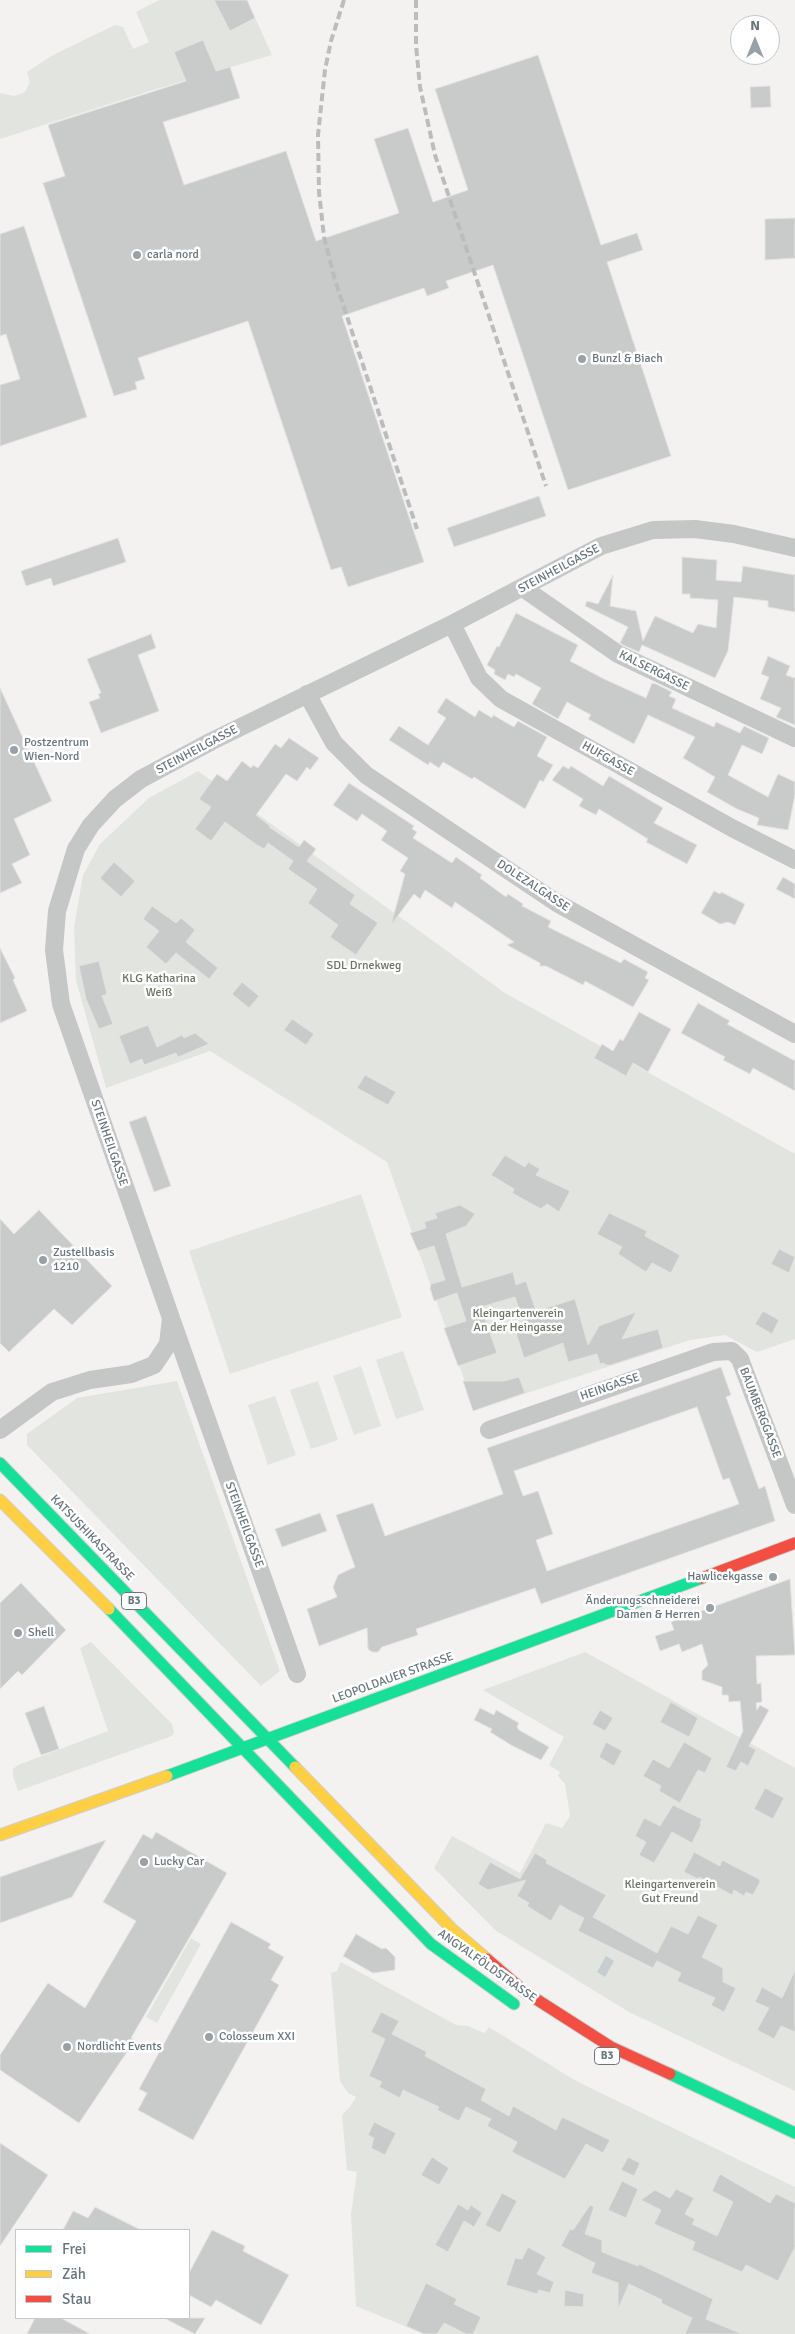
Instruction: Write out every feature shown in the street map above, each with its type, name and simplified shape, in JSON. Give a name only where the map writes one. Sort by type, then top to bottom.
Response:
[{"type":"main road","name":"KATSUSHIKASTRASSE","points":[[0,1463],[268,1740]]},
{"type":"main road","name":"B3","points":[[0,1500],[136,1636],[243,1748]]},
{"type":"main road","name":"LEOPOLDAUER STRASSE","points":[[0,1835],[268,1740],[795,1543]]},
{"type":"main road","name":"ANGYALFÖLDSTRASSE","points":[[268,1740],[452,1930],[525,1992],[611,2047],[795,2133]]},
{"type":"main road","name":"ANGYALFÖLDSTRASSE","points":[[243,1748],[431,1944],[524,2010]]},
{"type":"main road","name":"B3","points":[[581,2042],[717,2110]]},
{"type":"street","name":"STEINHEILGASSE","points":[[297,1674],[61,1004],[54,950],[57,911],[76,849],[91,824],[115,799],[141,779],[212,740],[452,624],[601,546],[653,530],[703,530],[734,534],[795,548]]},
{"type":"street","name":"KALSERGASSE","points":[[522,588],[618,654],[795,738]]},
{"type":"street","name":"HUFGASSE","points":[[452,624],[479,678],[501,699],[732,828],[795,860]]},
{"type":"street","name":"DOLEZALGASSE","points":[[307,694],[334,744],[366,775],[558,903],[795,1034]]},
{"type":"street","name":"STEINHEILGASSE","points":[[0,1430],[52,1392],[90,1380],[131,1374],[154,1366],[168,1344],[171,1318]]},
{"type":"street","name":"HEINGASSE","points":[[489,1430],[713,1352],[732,1351]]},
{"type":"street","name":"BAUMBERGGASSE","points":[[732,1351],[740,1359],[795,1506]]},
{"type":"green space","points":[[159,0],[247,0],[272,55],[153,90],[0,139],[0,93],[14,96],[25,92],[30,82],[27,72],[53,55],[115,25],[123,27],[133,49],[149,42],[136,12]]},
{"type":"green space","points":[[198,771],[505,993],[795,1154],[795,1339],[757,1352],[725,1335],[690,1340],[475,1410],[387,1162],[210,1051],[106,1088],[76,980],[74,927],[83,875],[100,844],[149,798]]},
{"type":"green space","points":[[361,1194],[402,1317],[230,1374],[189,1251]]},
{"type":"green space","points":[[403,1351],[424,1410],[396,1419],[376,1360]]},
{"type":"green space","points":[[361,1366],[381,1426],[354,1435],[333,1376]]},
{"type":"green space","points":[[177,1381],[280,1671],[261,1686],[27,1445],[27,1434],[77,1398]]},
{"type":"green space","points":[[318,1381],[338,1440],[311,1449],[290,1390]]},
{"type":"green space","points":[[275,1396],[296,1455],[268,1465],[248,1405]]},
{"type":"green space","points":[[91,1642],[172,1724],[174,1732],[172,1736],[18,1791],[13,1776],[13,1769],[18,1765],[108,1731],[80,1648]]},
{"type":"green space","name":"Kleingartenverein Gut Freund","points":[[585,1652],[795,1768],[795,2091],[629,2012],[495,1930],[434,1868],[452,1836],[520,1873],[546,1823],[562,1828],[570,1816],[565,1784],[558,1776],[560,1772],[549,1765],[564,1737],[483,1690]]},
{"type":"green space","points":[[191,1938],[201,1944],[157,2023],[146,2017]]},
{"type":"green space","points":[[341,1962],[456,2025],[468,2026],[484,2033],[489,2027],[576,2081],[795,2187],[795,2334],[424,2334],[356,2306],[351,2214],[357,2172],[347,2170],[342,2115],[356,2097],[348,2093],[340,2081],[331,1973],[337,1971]]},
{"type":"shaded area","points":[[606,1956],[614,1961],[605,1977],[597,1972]]},
{"type":"building","points":[[214,0],[247,0],[255,18],[230,31]]},
{"type":"building","points":[[203,40],[216,71],[230,67],[240,98],[163,122],[184,185],[286,151],[316,241],[399,213],[374,139],[408,128],[433,202],[468,190],[435,89],[538,55],[601,245],[637,233],[643,250],[607,262],[671,456],[568,490],[493,265],[446,281],[449,288],[427,296],[424,288],[342,316],[424,562],[348,587],[341,567],[331,570],[248,321],[138,358],[145,379],[135,382],[137,389],[114,396],[43,183],[65,176],[48,125],[186,81],[174,52]]},
{"type":"building","points":[[770,86],[771,107],[751,108],[750,87]]},
{"type":"building","points":[[795,218],[795,258],[765,260],[765,219]]},
{"type":"building","points":[[24,226],[87,417],[0,446],[0,385],[20,379],[6,334],[0,336],[0,234]]},
{"type":"building","points":[[539,496],[546,516],[454,547],[447,528]]},
{"type":"building","points":[[118,538],[126,562],[53,586],[51,578],[26,586],[21,571]]},
{"type":"building","points":[[682,557],[717,560],[716,580],[741,582],[743,566],[795,575],[795,612],[768,607],[768,601],[734,597],[728,651],[715,678],[642,645],[639,652],[623,645],[620,643],[628,627],[585,606],[587,601],[598,604],[613,575],[610,606],[636,611],[643,641],[655,616],[693,633],[698,624],[716,628],[718,600],[690,598],[690,594],[682,594]]},
{"type":"building","points":[[516,613],[578,645],[570,661],[604,679],[646,698],[652,683],[656,684],[672,692],[669,696],[676,699],[672,708],[714,727],[716,722],[740,733],[744,726],[769,738],[762,754],[742,745],[728,775],[768,797],[778,774],[795,782],[795,794],[788,830],[757,825],[759,818],[737,809],[707,792],[715,777],[683,758],[695,737],[648,715],[634,744],[588,719],[591,715],[567,702],[558,719],[532,704],[541,688],[516,674],[514,677],[508,674],[505,680],[494,674],[495,670],[487,665],[497,646],[499,647]]},
{"type":"building","points":[[151,634],[156,648],[138,655],[159,711],[101,733],[89,702],[100,698],[98,694],[101,693],[87,659]]},
{"type":"building","points":[[768,656],[790,666],[786,675],[795,677],[795,725],[776,717],[781,708],[760,699],[769,677],[761,674]]},
{"type":"building","name":"Postzentrum Wien-Nord","points":[[0,688],[52,801],[14,819],[30,855],[12,864],[22,883],[0,893]]},
{"type":"building","points":[[446,698],[475,717],[479,710],[492,718],[493,715],[514,727],[518,721],[547,737],[537,756],[553,765],[543,782],[540,780],[525,809],[474,777],[472,779],[443,762],[439,768],[430,762],[428,765],[389,740],[399,726],[428,745],[446,718],[437,712]]},
{"type":"building","points":[[289,738],[319,758],[310,770],[307,767],[297,781],[286,774],[256,815],[269,827],[299,847],[304,840],[316,849],[307,861],[355,895],[350,904],[378,923],[356,955],[330,937],[338,925],[308,903],[317,889],[288,869],[293,861],[268,843],[264,849],[257,845],[225,822],[211,841],[195,829],[211,807],[199,799],[217,774],[227,781],[242,761],[251,768],[253,765],[258,768],[275,744],[281,748]]},
{"type":"building","points":[[563,766],[569,769],[571,766],[603,786],[609,776],[663,808],[654,823],[697,845],[687,864],[646,842],[648,839],[599,809],[596,815],[579,806],[583,799],[552,780]]},
{"type":"building","points":[[349,783],[414,826],[412,829],[417,832],[413,838],[452,863],[456,857],[482,875],[480,878],[506,897],[508,894],[523,904],[522,906],[551,921],[548,927],[621,963],[624,959],[648,972],[645,978],[649,980],[633,1007],[585,981],[583,985],[546,966],[540,966],[540,963],[507,945],[514,942],[455,902],[452,908],[425,890],[420,899],[414,894],[391,925],[405,874],[400,871],[408,858],[381,840],[387,831],[362,814],[357,821],[333,805]]},
{"type":"building","points":[[114,862],[135,881],[121,897],[100,878]]},
{"type":"building","points":[[783,877],[795,884],[795,899],[776,889]]},
{"type":"building","points":[[714,891],[720,894],[721,892],[745,904],[735,925],[728,922],[720,924],[701,913]]},
{"type":"building","points":[[152,906],[176,923],[181,918],[195,930],[186,942],[218,968],[209,979],[176,953],[166,964],[146,947],[159,931],[143,919]]},
{"type":"building","points":[[0,948],[15,978],[13,980],[27,1011],[0,1023]]},
{"type":"building","points":[[99,961],[107,994],[102,996],[113,1024],[99,1029],[86,999],[79,966]]},
{"type":"building","points":[[242,982],[259,996],[249,1008],[232,994]]},
{"type":"building","points":[[698,1003],[730,1021],[727,1024],[795,1061],[795,1091],[753,1068],[750,1074],[723,1060],[725,1057],[681,1033]]},
{"type":"building","points":[[639,1012],[671,1029],[648,1072],[633,1063],[626,1076],[594,1058],[602,1044],[613,1051],[620,1039],[623,1041]]},
{"type":"building","points":[[292,1019],[314,1034],[306,1045],[284,1030]]},
{"type":"building","points":[[148,1025],[157,1047],[182,1035],[184,1038],[195,1033],[209,1044],[178,1057],[176,1053],[144,1065],[142,1059],[130,1064],[119,1036]]},
{"type":"building","points":[[365,1075],[396,1092],[388,1105],[357,1088]]},
{"type":"building","points":[[146,1116],[171,1186],[154,1192],[129,1122]]},
{"type":"building","points":[[505,1155],[525,1167],[528,1162],[540,1169],[536,1175],[570,1191],[559,1212],[547,1204],[541,1209],[512,1193],[514,1189],[491,1175]]},
{"type":"building","points":[[460,1205],[475,1214],[466,1226],[446,1234],[462,1287],[513,1272],[516,1285],[526,1281],[536,1311],[575,1299],[588,1345],[599,1326],[636,1312],[622,1339],[658,1329],[663,1348],[611,1365],[600,1364],[597,1354],[568,1362],[563,1343],[524,1358],[516,1333],[526,1330],[515,1297],[481,1307],[497,1353],[458,1366],[444,1328],[466,1321],[457,1293],[434,1301],[430,1288],[431,1284],[445,1280],[434,1246],[418,1251],[410,1233],[426,1228],[424,1222],[437,1218],[435,1213]]},
{"type":"building","name":"Zustellbasis 1210","points":[[39,1210],[112,1286],[72,1325],[54,1309],[9,1352],[0,1343],[0,1219],[14,1234]]},
{"type":"building","points":[[609,1213],[647,1231],[645,1236],[680,1255],[671,1273],[652,1263],[646,1272],[618,1254],[622,1247],[597,1234]]},
{"type":"building","points":[[779,1249],[795,1257],[789,1273],[771,1264]]},
{"type":"building","points":[[763,1311],[779,1320],[772,1334],[755,1324]]},
{"type":"building","points":[[721,1367],[731,1395],[726,1397],[759,1489],[765,1486],[775,1521],[541,1604],[535,1588],[416,1629],[418,1635],[382,1647],[378,1652],[372,1652],[368,1649],[367,1628],[319,1646],[307,1609],[337,1597],[333,1587],[338,1575],[355,1567],[336,1515],[373,1503],[385,1536],[503,1494],[487,1448]],"holes":[[[697,1407],[723,1480],[729,1478],[739,1504],[547,1571],[536,1540],[553,1534],[538,1491],[523,1496],[514,1471]]]},
{"type":"building","points":[[519,1377],[525,1393],[473,1411],[463,1381],[504,1381]]},
{"type":"building","points":[[320,1513],[327,1531],[282,1547],[275,1529]]},
{"type":"building","points":[[790,1579],[795,1655],[756,1656],[757,1684],[761,1683],[762,1702],[756,1703],[757,1710],[760,1705],[769,1710],[749,1746],[756,1750],[748,1766],[741,1762],[736,1771],[726,1767],[743,1731],[740,1701],[729,1702],[728,1695],[722,1695],[722,1687],[702,1680],[702,1671],[708,1665],[702,1644],[682,1652],[679,1644],[660,1651],[655,1636],[674,1630],[671,1622]]},
{"type":"building","points":[[21,1583],[66,1630],[22,1675],[18,1671],[0,1689],[0,1603]]},
{"type":"building","points":[[671,1702],[698,1718],[689,1737],[660,1722]]},
{"type":"building","points":[[44,1706],[59,1749],[41,1755],[25,1713]]},
{"type":"building","points":[[480,1708],[494,1715],[496,1710],[519,1723],[517,1727],[519,1730],[549,1747],[541,1760],[511,1745],[490,1732],[492,1729],[474,1720]]},
{"type":"building","points":[[600,1710],[613,1718],[605,1731],[592,1724]]},
{"type":"building","points":[[606,1742],[622,1751],[614,1766],[599,1757]]},
{"type":"building","points":[[684,1742],[712,1758],[705,1773],[698,1770],[680,1803],[659,1791],[661,1786],[643,1776],[653,1759],[669,1768]]},
{"type":"building","points":[[765,1788],[784,1798],[773,1819],[754,1809]]},
{"type":"building","points":[[673,1805],[702,1819],[701,1825],[692,1843],[672,1832],[654,1863],[639,1855],[646,1842],[635,1836],[644,1818],[660,1826]]},
{"type":"building","points":[[156,1832],[227,1873],[131,2038],[135,2040],[79,2123],[0,2070],[0,2055],[48,1983],[85,2008],[136,1921],[103,1902],[143,1834],[152,1839]]},
{"type":"building","points":[[106,1840],[72,1897],[0,1923],[0,1877]]},
{"type":"building","points":[[694,1852],[720,1866],[722,1860],[759,1879],[760,1882],[753,1895],[746,1892],[744,1896],[734,1890],[732,1895],[699,1877],[698,1879],[684,1872]]},
{"type":"building","points":[[535,1853],[547,1860],[546,1863],[606,1895],[593,1917],[657,1953],[671,1926],[688,1934],[698,1915],[718,1925],[702,1957],[723,1968],[723,1982],[736,1988],[724,2012],[711,2005],[715,1998],[677,1981],[681,1973],[657,1961],[653,1968],[578,1931],[584,1918],[560,1905],[551,1921],[527,1906],[529,1903],[517,1896],[526,1880],[488,1890],[478,1884],[490,1862],[520,1879]]},
{"type":"building","name":"Colosseum XXI","points":[[231,1922],[271,1944],[268,1948],[284,1957],[271,1980],[279,1985],[193,2140],[138,2110],[147,2093],[139,2089]]},
{"type":"building","points":[[356,1934],[382,1949],[386,1948],[395,1957],[395,1970],[373,1973],[343,1956]]},
{"type":"building","points":[[795,1970],[795,2032],[781,2026],[774,2039],[757,2030],[769,2008],[755,2002],[762,1987],[782,1998]]},
{"type":"building","points":[[381,2012],[399,2021],[392,2034],[427,2052],[425,2056],[486,2089],[481,2100],[509,2116],[513,2106],[556,2130],[562,2117],[610,2140],[603,2153],[586,2144],[565,2179],[512,2152],[517,2142],[487,2126],[491,2119],[466,2107],[459,2121],[437,2110],[439,2107],[403,2090],[400,2098],[379,2087],[382,2082],[369,2076],[385,2039],[371,2032]]},
{"type":"building","points":[[374,2122],[396,2133],[385,2155],[371,2148],[374,2138],[368,2135]]},
{"type":"building","points":[[0,2143],[48,2175],[0,2246]]},
{"type":"building","points":[[432,2157],[449,2168],[439,2185],[421,2175]]},
{"type":"building","points":[[628,2157],[640,2163],[634,2176],[621,2170]]},
{"type":"building","points":[[720,2174],[770,2203],[776,2194],[795,2203],[795,2247],[778,2281],[746,2265],[742,2272],[692,2250],[695,2242],[654,2224],[661,2210],[641,2200],[655,2190],[670,2198],[676,2189],[694,2198],[685,2214],[695,2219],[692,2224],[717,2236],[733,2202],[712,2191]]},
{"type":"building","points":[[622,2181],[638,2189],[626,2218],[608,2210]]},
{"type":"building","points":[[502,2193],[517,2201],[500,2233],[485,2225]]},
{"type":"building","points":[[458,2204],[468,2210],[471,2205],[482,2213],[474,2227],[464,2221],[448,2252],[435,2245]]},
{"type":"building","points":[[590,2205],[594,2207],[585,2234],[602,2240],[602,2252],[638,2266],[639,2264],[713,2299],[706,2319],[742,2334],[685,2334],[692,2318],[661,2303],[662,2300],[629,2284],[618,2309],[618,2283],[591,2273],[595,2263],[561,2246],[570,2229],[573,2230]]},
{"type":"building","points":[[95,2207],[139,2229],[64,2229],[73,2211],[88,2218]]},
{"type":"building","points":[[212,2230],[245,2246],[243,2251],[289,2275],[261,2325],[216,2300],[211,2307],[190,2296],[190,2271]]},
{"type":"building","points":[[528,2247],[546,2257],[537,2274],[554,2282],[550,2293],[539,2290],[537,2294],[506,2285],[515,2258],[522,2259]]},
{"type":"building","points":[[426,2283],[457,2299],[454,2304],[481,2317],[473,2334],[466,2334],[444,2323],[437,2334],[424,2334],[406,2326]]},
{"type":"building","points":[[565,2290],[584,2294],[583,2307],[564,2306]]},
{"type":"building","points":[[205,2318],[195,2334],[166,2319]]},
{"type":"building","points":[[34,2319],[63,2319],[90,2334],[27,2334]]},
{"type":"railway","points":[[344,0],[331,41],[325,70],[318,135],[319,192],[324,237],[335,280],[417,529]]},
{"type":"railway","points":[[416,0],[416,45],[420,87],[435,155],[546,486]]},
{"type":"traffic: fast","points":[[0,1463],[295,1767]]},
{"type":"traffic: fast","points":[[167,1776],[702,1578]]},
{"type":"traffic: fast","points":[[109,1609],[431,1944],[514,2004]]},
{"type":"traffic: fast","points":[[670,2074],[795,2133]]},
{"type":"traffic: slow","points":[[0,1500],[109,1609]]},
{"type":"traffic: slow","points":[[295,1767],[453,1930],[487,1959]]},
{"type":"traffic: slow","points":[[0,1835],[167,1776]]},
{"type":"traffic: jam","points":[[702,1578],[795,1543]]},
{"type":"traffic: jam","points":[[487,1959],[525,1992],[611,2047],[670,2074]]},
{"type":"place","name":"carla nord","points":[[137,255]]},
{"type":"place","name":"Bunzl & Biach","points":[[582,359]]},
{"type":"place","name":"Postzentrum Wien-Nord","points":[[14,750]]},
{"type":"place","name":"Zustellbasis 1210","points":[[43,1260]]},
{"type":"place","name":"Hawlicekgasse","points":[[773,1577]]},
{"type":"place","name":"Änderungsschneiderei Damen & Herren","points":[[710,1608]]},
{"type":"place","name":"Shell","points":[[18,1633]]},
{"type":"place","name":"Lucky Car","points":[[144,1862]]},
{"type":"place","name":"Colosseum XXI","points":[[209,2037]]},
{"type":"place","name":"Nordlicht Events","points":[[67,2047]]},
{"type":"park label","name":"SDL Drnekweg","points":[[364,966]]},
{"type":"park label","name":"KLG Katharina Weiß","points":[[159,986]]},
{"type":"park label","name":"Kleingartenverein An der Heingasse","points":[[518,1321]]}]
